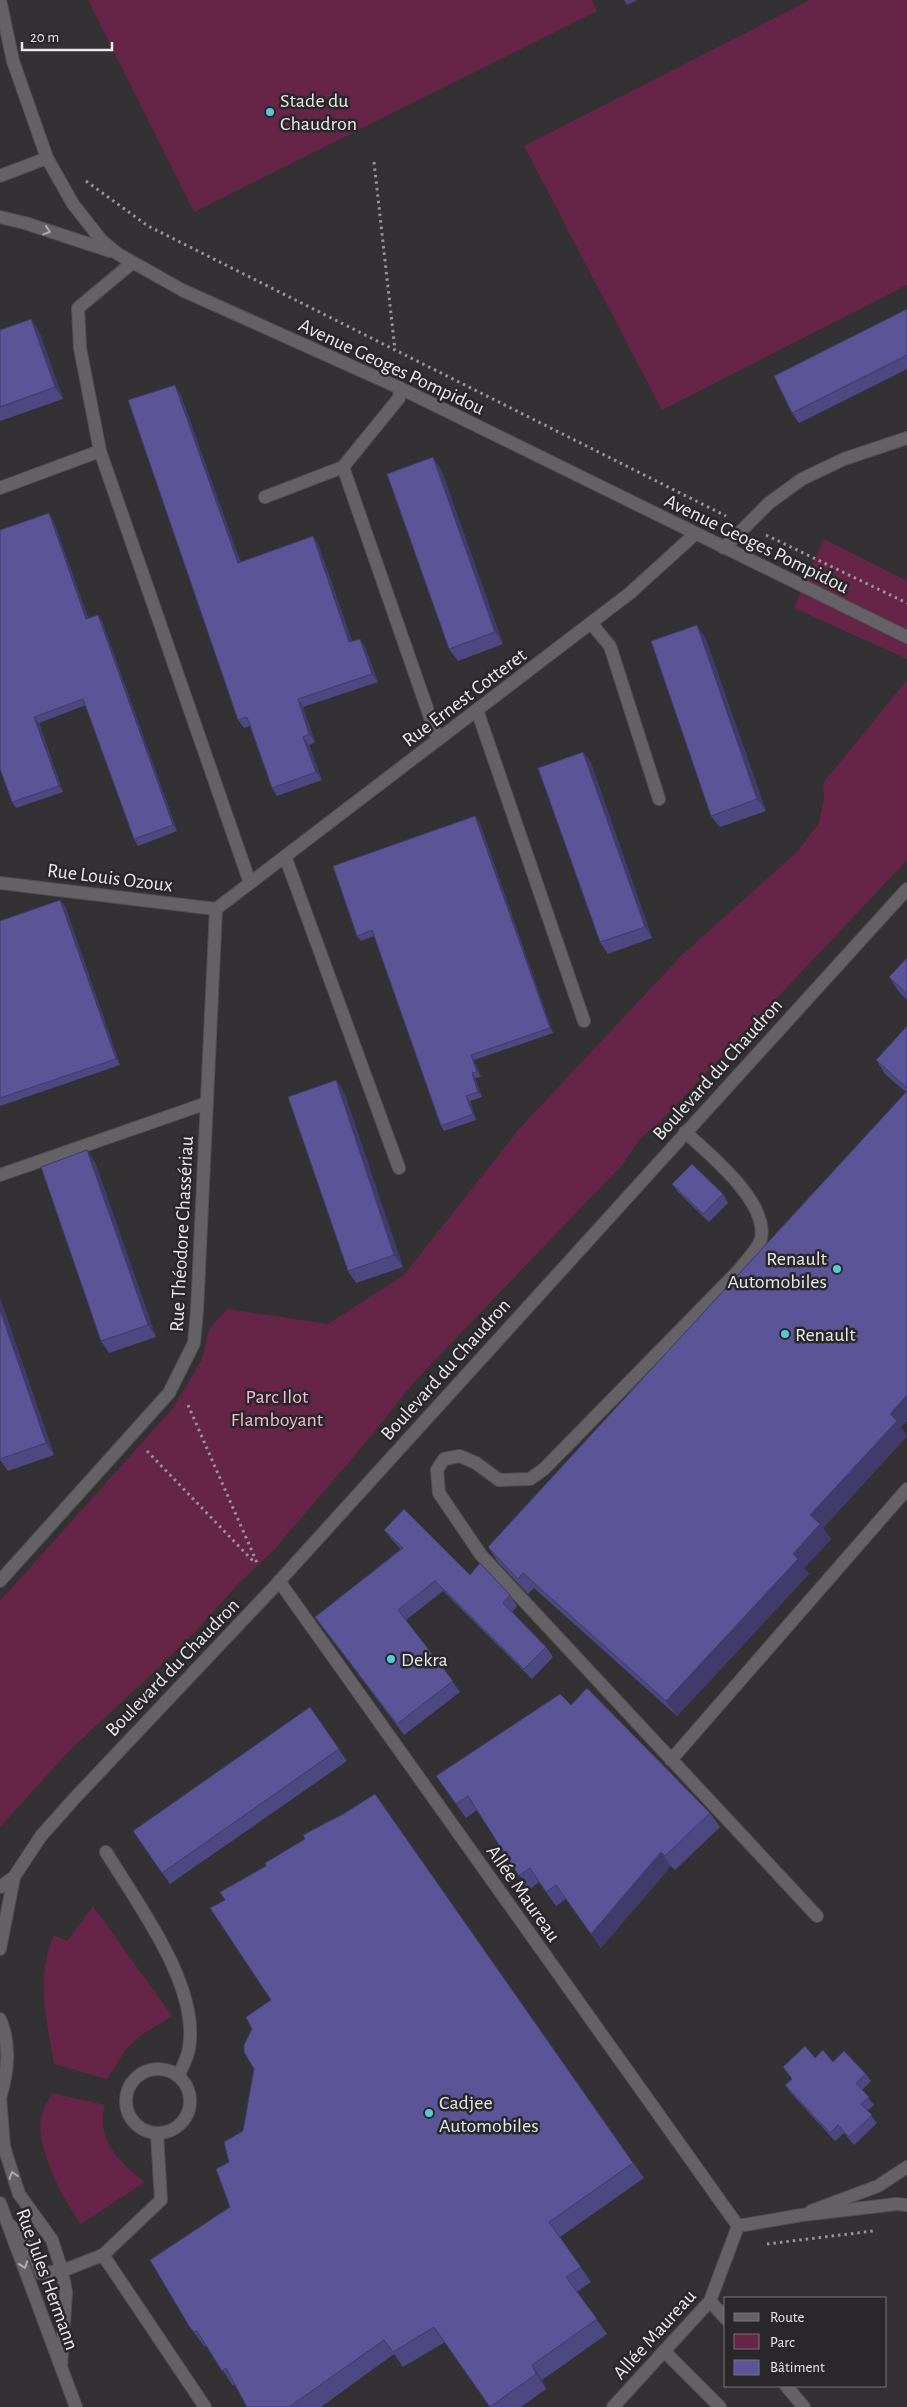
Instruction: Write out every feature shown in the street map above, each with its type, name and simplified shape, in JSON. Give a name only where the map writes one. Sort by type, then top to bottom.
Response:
[{"type":"street","name":"Avenue Geoges Pompidou","points":[[0,0],[13,61],[47,158],[72,204],[102,241],[118,254],[182,290],[400,388],[907,637]]},
{"type":"street","points":[[0,176],[47,158]]},
{"type":"street","points":[[0,218],[25,223],[118,254]]},
{"type":"street","points":[[132,263],[78,308],[80,348],[100,451],[250,883]]},
{"type":"street","points":[[265,497],[343,467],[399,398],[400,388]]},
{"type":"street","points":[[724,548],[769,503],[802,479],[844,460],[907,438]]},
{"type":"street","points":[[0,488],[100,451]]},
{"type":"street","points":[[343,467],[438,740]]},
{"type":"street","name":"Rue Ernest Cotteret","points":[[216,909],[630,593],[695,534]]},
{"type":"street","points":[[591,623],[610,646],[659,800]]},
{"type":"street","points":[[477,710],[584,1021]]},
{"type":"street","points":[[286,856],[399,1168]]},
{"type":"street","name":"Rue Louis Ozoux","points":[[0,883],[216,909]]},
{"type":"street","name":"Boulevard du Chaudron","points":[[0,1949],[14,1877],[41,1836],[72,1800],[279,1581],[907,889]]},
{"type":"street","name":"Rue Théodore Chassériau","points":[[0,1581],[169,1393],[194,1343],[216,909]]},
{"type":"street","points":[[0,1175],[207,1104]]},
{"type":"street","points":[[685,1132],[724,1166],[753,1205],[761,1226],[760,1240],[739,1270],[544,1469],[530,1479],[498,1480],[476,1462],[460,1456],[444,1459],[437,1470],[439,1493],[481,1555],[817,1916]]},
{"type":"street","points":[[671,1760],[907,1489]]},
{"type":"street","name":"Allée Maureau","points":[[279,1581],[738,2226],[710,2301],[613,2407]]},
{"type":"street","points":[[106,1852],[159,1940],[180,1981],[189,2010],[189,2048],[178,2076]]},
{"type":"street","name":"Boulevard du Chaudron","points":[[0,1886],[14,1877]]},
{"type":"street","name":"Rue Jules Hermann","points":[[0,2019],[4,2029],[8,2064],[0,2097],[4,2147],[19,2194],[52,2240],[62,2271],[66,2292],[61,2367]]},
{"type":"street","points":[[158,2069],[178,2076],[185,2085],[189,2095],[189,2107],[185,2118],[173,2129],[156,2134],[136,2125],[126,2106],[127,2095],[138,2076],[147,2071],[158,2069]]},
{"type":"street","points":[[8,2223],[36,2257],[41,2273],[62,2271],[104,2255],[161,2200],[156,2134]]},
{"type":"street","points":[[802,2215],[878,2186],[907,2168]]},
{"type":"street","name":"Rue Jules Hermann","points":[[0,2203],[76,2407]]},
{"type":"street","points":[[738,2226],[802,2215],[896,2204],[907,2205]]},
{"type":"street","points":[[104,2255],[205,2407]]},
{"type":"street","points":[[710,2301],[724,2317]]},
{"type":"street","points":[[664,2351],[720,2407]]},
{"type":"street","points":[[787,2387],[804,2407]]},
{"type":"path","points":[[374,162],[395,351]]},
{"type":"path","points":[[82,177],[148,226],[746,526],[907,603]]},
{"type":"path","points":[[132,1435],[258,1565],[177,1380]]},
{"type":"path","points":[[772,2245],[878,2230]]},
{"type":"green space","name":"Stade du Chaudron","points":[[88,0],[592,0],[597,11],[194,212]]},
{"type":"green space","points":[[810,0],[907,0],[907,285],[662,410],[524,146]]},
{"type":"green space","points":[[824,539],[907,581],[907,659],[794,608]]},
{"type":"green space","name":"Parc Ilot Flamboyant","points":[[907,680],[907,860],[657,1125],[641,1137],[623,1164],[414,1382],[372,1435],[273,1551],[241,1581],[194,1633],[70,1750],[0,1827],[0,1601],[173,1408],[202,1359],[209,1329],[227,1309],[328,1324],[404,1275],[519,1129],[681,956],[798,851],[819,823],[824,798],[823,783]]},
{"type":"green space","points":[[93,1906],[172,2016],[143,2034],[126,2049],[107,2079],[54,2064],[44,1999],[45,1967],[54,1935],[67,1941]]},
{"type":"green space","points":[[52,2093],[105,2105],[104,2128],[112,2149],[127,2167],[145,2182],[81,2224],[58,2186],[51,2171],[42,2141],[40,2127],[42,2114]]},
{"type":"building","points":[[907,309],[907,355],[792,413],[774,376]]},
{"type":"building","points":[[31,319],[55,387],[0,407],[0,330]]},
{"type":"building","points":[[175,385],[238,563],[313,536],[349,642],[360,639],[372,674],[298,699],[309,734],[303,737],[316,772],[272,788],[247,717],[238,720],[128,400]]},
{"type":"building","points":[[433,457],[495,632],[449,649],[387,474]]},
{"type":"building","points":[[49,513],[86,619],[98,615],[173,825],[134,839],[83,699],[34,717],[59,786],[12,802],[0,769],[0,530]]},
{"type":"building","points":[[697,625],[757,799],[711,816],[651,641]]},
{"type":"building","points":[[583,752],[645,927],[600,942],[538,768]]},
{"type":"building","points":[[475,816],[550,1028],[471,1055],[477,1072],[472,1073],[478,1092],[466,1096],[473,1114],[441,1126],[372,930],[357,936],[333,866]]},
{"type":"building","points":[[60,900],[116,1059],[0,1098],[0,921]]},
{"type":"building","points":[[907,958],[907,994],[889,977]]},
{"type":"building","points":[[907,1026],[907,1088],[876,1060]]},
{"type":"building","points":[[336,1080],[394,1255],[348,1271],[288,1097]]},
{"type":"building","name":"Renault Automobiles","points":[[907,1091],[907,1395],[890,1414],[897,1421],[810,1515],[820,1524],[793,1554],[798,1559],[666,1701],[523,1573],[518,1579],[488,1547]]},
{"type":"building","points":[[87,1150],[148,1325],[101,1341],[41,1167]]},
{"type":"building","points":[[692,1164],[723,1194],[703,1214],[672,1184]]},
{"type":"building","points":[[0,1310],[46,1443],[0,1459]]},
{"type":"building","points":[[404,1509],[470,1575],[480,1563],[510,1595],[503,1603],[546,1647],[524,1669],[435,1581],[398,1610],[453,1681],[397,1724],[315,1617],[403,1548],[384,1530]]},
{"type":"building","points":[[587,1688],[710,1813],[665,1856],[661,1852],[591,1934],[556,1885],[546,1892],[530,1868],[519,1876],[468,1796],[456,1804],[436,1776],[560,1694],[571,1705]]},
{"type":"building","points":[[310,1707],[339,1749],[162,1873],[133,1831]]},
{"type":"building","name":"Cadjee Automobiles","points":[[375,1794],[633,2163],[549,2222],[581,2267],[566,2277],[597,2319],[532,2365],[536,2374],[490,2407],[434,2327],[393,2352],[384,2340],[289,2407],[247,2407],[226,2368],[222,2371],[197,2331],[194,2332],[189,2326],[150,2260],[230,2207],[216,2169],[229,2162],[224,2142],[243,2131],[254,2069],[244,2052],[244,2045],[252,2029],[246,2017],[271,2000],[210,1908],[225,1900],[220,1892],[266,1866],[265,1863],[305,1839],[303,1835],[345,1813]]},
{"type":"building","points":[[805,2046],[815,2058],[823,2050],[833,2062],[844,2051],[866,2074],[856,2083],[869,2097],[861,2104],[872,2115],[849,2137],[838,2125],[830,2133],[785,2085],[792,2079],[783,2067]]},
{"type":"place","name":"Stade du Chaudron","points":[[270,112]]},
{"type":"place","name":"Renault Automobiles","points":[[837,1269]]},
{"type":"place","name":"Renault","points":[[785,1334]]},
{"type":"place","name":"Dekra","points":[[391,1659]]},
{"type":"place","name":"Cadjee Automobiles","points":[[429,2113]]}]
